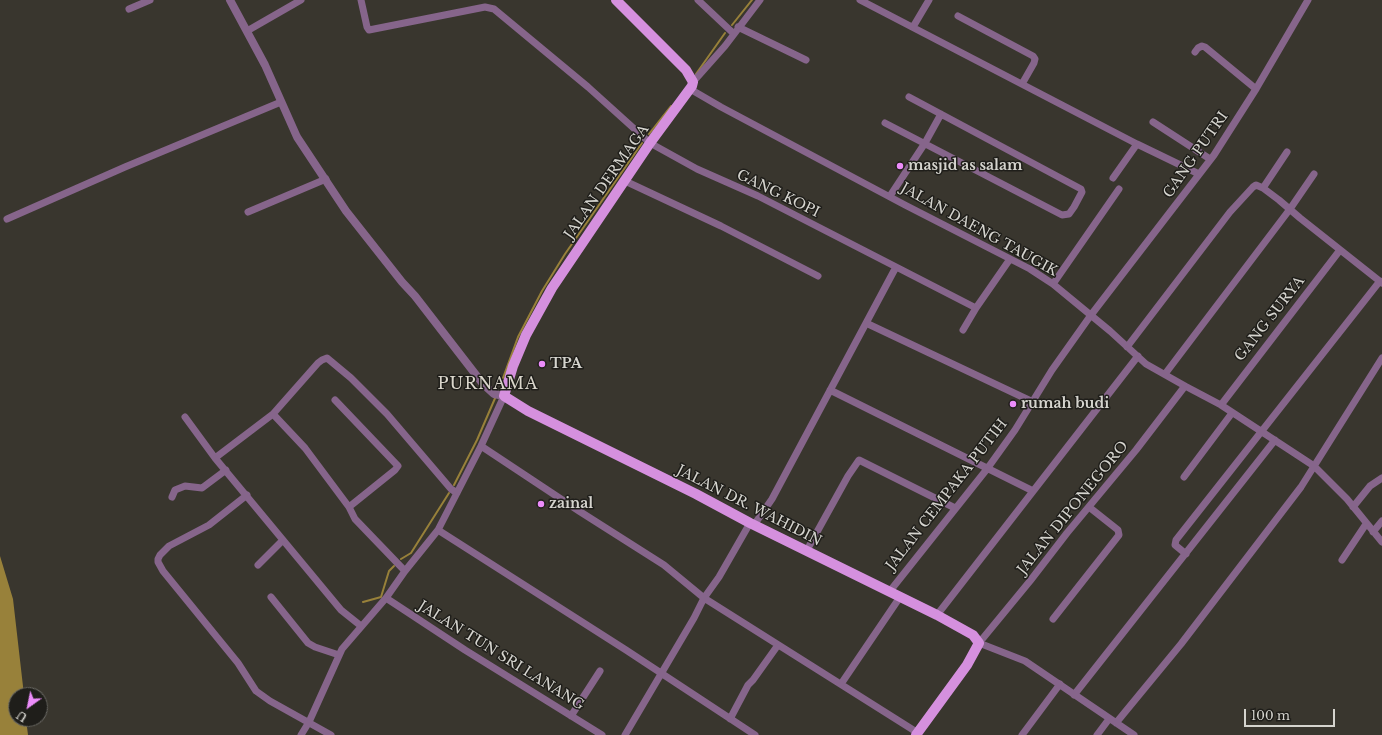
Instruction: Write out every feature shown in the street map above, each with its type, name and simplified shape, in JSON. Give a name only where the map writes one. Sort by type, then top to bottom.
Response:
[{"type":"main road","points":[[616,0],[686,70],[692,86]]},
{"type":"main road","name":"JALAN DERMAGA","points":[[504,396],[513,366],[539,310],[569,261],[626,181],[650,143],[692,86]]},
{"type":"main road","name":"JALAN DR. WAHIDIN","points":[[504,396],[528,411],[696,494],[752,524],[937,614],[973,635],[979,643]]},
{"type":"main road","points":[[917,734],[964,670],[979,643]]},
{"type":"street","points":[[129,9],[150,0]]},
{"type":"street","points":[[230,0],[265,65],[297,137],[350,216],[402,282],[415,296],[483,384],[494,394],[504,396],[458,493],[438,530],[405,571],[386,598],[346,643],[339,655],[309,722],[301,735]]},
{"type":"street","points":[[247,31],[301,0]]},
{"type":"street","name":"GANG KOPI","points":[[361,0],[369,30],[485,7],[494,9],[588,87],[650,143],[681,161],[758,196],[976,308]]},
{"type":"street","points":[[698,0],[733,33]]},
{"type":"street","name":"JALAN DERMAGA","points":[[692,86],[760,0]]},
{"type":"street","points":[[860,0],[1137,144],[1199,174]]},
{"type":"street","points":[[913,28],[930,0]]},
{"type":"street","name":"GANG PUTRI","points":[[1091,315],[1210,159],[1256,89],[1308,0]]},
{"type":"street","points":[[958,16],[1033,56],[1035,59],[1034,63],[1022,84]]},
{"type":"street","points":[[738,27],[806,60]]},
{"type":"street","points":[[1194,52],[1202,46],[1205,47],[1256,89]]},
{"type":"street","name":"JALAN DAENG TAUGIK","points":[[692,86],[721,107],[1010,259],[1053,284],[1091,315],[1146,364],[1221,405],[1314,466],[1342,495],[1382,542]]},
{"type":"street","points":[[885,123],[1062,215],[1069,214],[1074,207],[1082,192],[1081,189],[909,97]]},
{"type":"street","points":[[7,219],[125,167],[281,102]]},
{"type":"street","points":[[890,196],[925,143],[941,114]]},
{"type":"street","points":[[1152,122],[1210,159]]},
{"type":"street","points":[[1112,178],[1137,144]]},
{"type":"street","points":[[1263,188],[1287,152]]},
{"type":"street","points":[[1165,374],[1290,209],[1314,174]]},
{"type":"street","points":[[248,212],[326,179]]},
{"type":"street","points":[[626,181],[721,226],[818,276]]},
{"type":"street","points":[[1127,347],[1230,212],[1256,185],[1263,188],[1381,282],[1176,540],[1175,545],[1186,554]]},
{"type":"street","points":[[1053,284],[1119,189]]},
{"type":"street","name":"GANG SURYA","points":[[1221,405],[1340,250]]},
{"type":"street","points":[[963,330],[976,308],[1010,259]]},
{"type":"street","points":[[625,735],[694,618],[704,598],[752,524],[772,499],[896,267]]},
{"type":"street","name":"JALAN CEMPAKA PUTIH","points":[[890,591],[987,469],[1015,430],[1052,370],[1091,315]]},
{"type":"street","points":[[866,323],[1033,402]]},
{"type":"street","points":[[937,614],[1138,356]]},
{"type":"street","points":[[215,458],[273,414],[318,363],[327,358],[387,414],[451,489],[458,493]]},
{"type":"street","points":[[1116,723],[1181,644],[1301,487],[1382,358]]},
{"type":"street","name":"JALAN DIPONEGORO","points":[[979,643],[1089,508],[1185,386]]},
{"type":"street","points":[[830,390],[1033,491]]},
{"type":"street","points":[[335,400],[398,466],[349,508]]},
{"type":"street","points":[[1184,477],[1232,413]]},
{"type":"street","points":[[273,414],[305,448],[349,508],[355,519],[405,571]]},
{"type":"street","points":[[185,417],[215,458],[341,610],[361,626]]},
{"type":"street","points":[[1074,695],[1275,440]]},
{"type":"street","points":[[480,446],[578,511],[664,565],[704,598],[841,684],[917,734]]},
{"type":"street","points":[[807,550],[848,476],[859,460],[876,470],[955,508]]},
{"type":"street","points":[[172,497],[175,490],[185,486],[202,488],[226,470]]},
{"type":"street","points":[[1352,507],[1370,486],[1382,478]]},
{"type":"street","points":[[247,495],[209,524],[169,546],[160,555],[158,562],[238,663],[256,691],[270,702],[331,735]]},
{"type":"street","points":[[1053,619],[1120,534],[1118,530],[1089,508]]},
{"type":"street","points":[[1373,532],[1382,521]]},
{"type":"street","points":[[1342,560],[1366,524]]},
{"type":"street","points":[[438,530],[626,650],[660,674],[755,735]]},
{"type":"street","points":[[258,565],[283,540]]},
{"type":"street","points":[[271,597],[308,642],[315,647],[339,655]]},
{"type":"street","points":[[841,684],[900,597]]},
{"type":"street","name":"JALAN TUN SRI LANANG","points":[[386,598],[465,650],[602,735]]},
{"type":"street","points":[[979,643],[1025,661],[1134,735]]},
{"type":"street","points":[[730,719],[748,685],[778,645]]},
{"type":"street","points":[[571,716],[600,671]]},
{"type":"street","points":[[1022,735],[1060,684]]},
{"type":"street","points":[[1097,735],[1109,719]]},
{"type":"shaded area","points":[[0,556],[13,599],[23,687],[8,687],[8,727],[27,727],[28,735],[0,735]]},
{"type":"waterway","points":[[732,25],[752,0]]},
{"type":"waterway","points":[[696,74],[725,33]]},
{"type":"waterway","points":[[649,134],[671,106]]},
{"type":"waterway","points":[[503,378],[518,337],[542,291],[565,254],[642,143]]},
{"type":"waterway","points":[[454,485],[477,440],[496,396]]},
{"type":"waterway","points":[[401,559],[411,553],[449,493]]},
{"type":"waterway","points":[[363,602],[381,597],[389,571],[394,566]]},
{"type":"place","name":"masjid as salam","points":[[900,166]]},
{"type":"place","name":"TPA","points":[[542,364]]},
{"type":"place","name":"rumah budi","points":[[1013,404]]},
{"type":"place","name":"zainal","points":[[541,504]]},
{"type":"district","name":"PURNAMA","points":[[488,384]]}]
